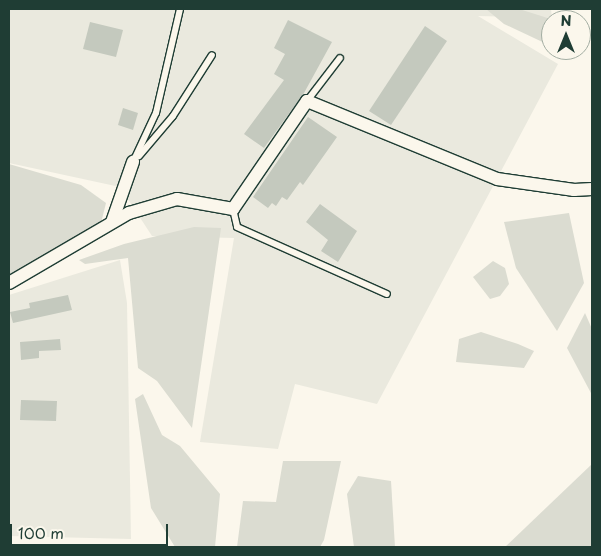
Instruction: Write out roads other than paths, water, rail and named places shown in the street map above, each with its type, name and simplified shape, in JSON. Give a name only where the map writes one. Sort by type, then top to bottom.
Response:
[{"type":"street","points":[[9,283],[129,213],[177,199],[232,208],[307,101],[497,179],[550,187],[592,189]]},
{"type":"street","points":[[112,222],[134,162]]},
{"type":"lane","points":[[134,162],[156,113],[180,9]]},
{"type":"lane","points":[[134,162],[172,116],[212,55]]},
{"type":"lane","points":[[307,101],[340,58]]},
{"type":"lane","points":[[232,208],[237,227],[387,294]]}]
